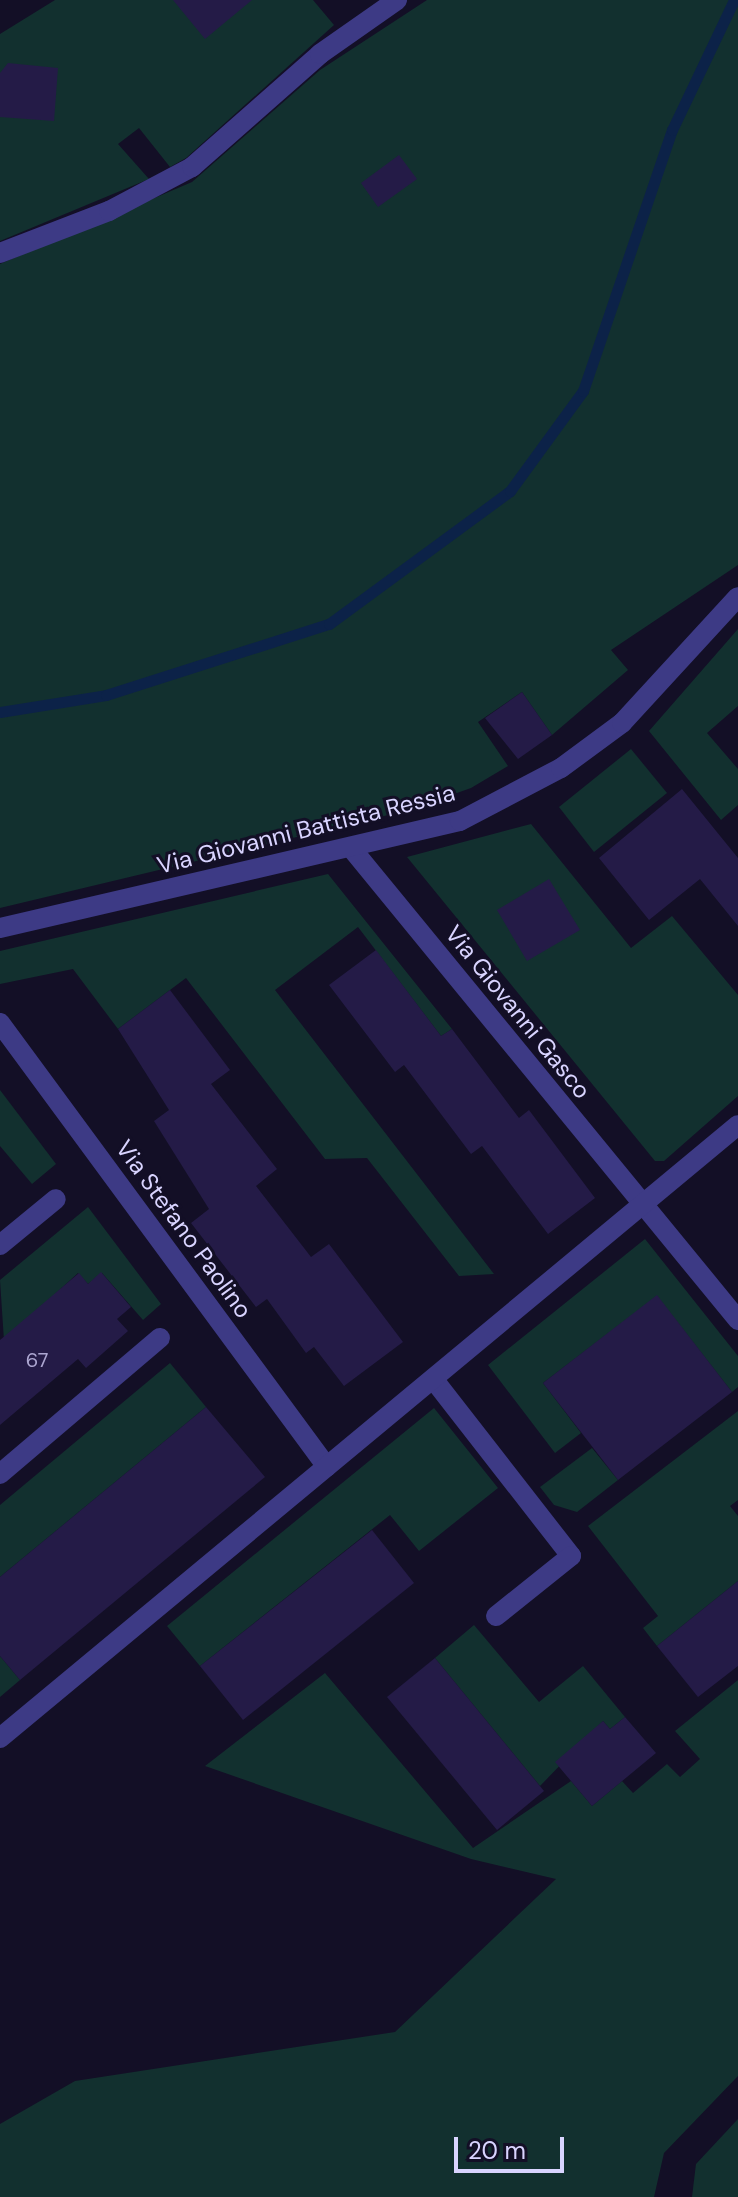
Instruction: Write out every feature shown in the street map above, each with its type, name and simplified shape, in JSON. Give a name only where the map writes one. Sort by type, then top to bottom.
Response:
[{"type":"street","points":[[0,253],[109,211],[192,167],[320,54],[397,0]]},
{"type":"street","name":"Via Giovanni Battista Ressia","points":[[0,928],[352,849],[460,821],[561,768],[622,723],[738,597]]},
{"type":"street","name":"Via Giovanni Gasco","points":[[352,849],[644,1208]]},
{"type":"street","name":"Via Stefano Paolino","points":[[0,1023],[327,1467]]},
{"type":"street","points":[[0,1738],[644,1208],[738,1125]]},
{"type":"street","points":[[0,1245],[56,1199]]},
{"type":"street","points":[[644,1208],[738,1320]]},
{"type":"street","points":[[0,1474],[160,1338]]},
{"type":"street","points":[[434,1380],[571,1556],[496,1616]]},
{"type":"green space","points":[[55,0],[313,0],[334,25],[186,158],[170,167],[139,128],[118,144],[149,179],[0,241],[0,34]]},
{"type":"green space","points":[[427,0],[738,0],[738,565],[611,650],[628,670],[552,735],[522,692],[478,722],[508,766],[471,788],[409,810],[0,908],[0,264],[192,182],[320,70]]},
{"type":"green space","points":[[738,629],[738,706],[707,733],[738,769],[738,805],[721,820],[649,731]]},
{"type":"green space","points":[[631,749],[667,793],[594,852],[559,807]]},
{"type":"green space","points":[[531,824],[631,948],[672,916],[738,995],[738,1096],[664,1161],[655,1161],[407,857]]},
{"type":"green space","points":[[328,874],[452,1029],[441,1036],[358,927],[275,990],[494,1274],[459,1276],[367,1158],[325,1159],[186,978],[118,1029],[73,969],[0,984],[0,951]]},
{"type":"green space","points":[[0,1090],[56,1164],[32,1184],[0,1146]]},
{"type":"green space","points":[[88,1207],[161,1304],[143,1320],[102,1273],[88,1284],[78,1273],[4,1341],[0,1280]]},
{"type":"green space","points":[[645,1239],[738,1356],[738,1387],[732,1392],[657,1296],[543,1383],[581,1433],[555,1453],[488,1365]]},
{"type":"green space","points":[[170,1363],[206,1407],[0,1577],[0,1505]]},
{"type":"green space","points":[[434,1408],[498,1488],[419,1551],[390,1515],[200,1666],[167,1626]]},
{"type":"green space","points":[[738,1411],[738,1500],[730,1506],[738,1516],[738,1581],[657,1646],[643,1628],[658,1616],[588,1526]]},
{"type":"green space","points":[[592,1448],[618,1480],[577,1512],[554,1505],[540,1487]]},
{"type":"green space","points":[[474,1625],[539,1702],[583,1666],[625,1717],[610,1729],[603,1721],[540,1786],[435,1658]]},
{"type":"green space","points":[[0,1656],[20,1680],[0,1697]]},
{"type":"green space","points":[[325,1673],[473,1848],[571,1781],[592,1806],[622,1781],[633,1793],[667,1764],[680,1777],[700,1759],[675,1731],[738,1680],[738,2076],[664,2153],[654,2197],[0,2197],[0,2124],[75,2081],[395,2032],[556,1879],[471,1859],[205,1766]]},
{"type":"green space","points":[[738,2119],[738,2197],[692,2197],[696,2164]]},
{"type":"building","points":[[173,0],[252,0],[205,39]]},
{"type":"building","points":[[8,63],[58,68],[54,121],[0,117],[0,73]]},
{"type":"building","points":[[399,155],[417,179],[378,207],[361,183]]},
{"type":"building","points":[[522,692],[552,735],[518,759],[485,718]]},
{"type":"building","points":[[682,789],[738,858],[738,926],[700,879],[649,920],[599,858]]},
{"type":"building","points":[[549,879],[580,930],[527,961],[497,910]]},
{"type":"building","points":[[376,950],[441,1036],[452,1029],[519,1118],[529,1110],[595,1198],[548,1234],[482,1146],[471,1154],[404,1065],[395,1072],[329,985]]},
{"type":"building","points":[[170,990],[230,1070],[211,1084],[277,1169],[256,1186],[311,1257],[329,1244],[403,1342],[344,1386],[314,1347],[306,1353],[267,1299],[256,1307],[191,1223],[209,1209],[154,1121],[169,1110],[118,1029]]},
{"type":"building","points":[[101,1272],[131,1307],[117,1319],[128,1331],[86,1368],[78,1359],[0,1425],[0,1340],[79,1273],[88,1284]]},
{"type":"building","points":[[657,1295],[732,1392],[618,1480],[543,1383]]},
{"type":"building","points":[[206,1407],[265,1477],[20,1680],[0,1656],[0,1577]]},
{"type":"building","points":[[372,1530],[414,1583],[243,1720],[200,1666]]},
{"type":"building","points":[[738,1581],[738,1666],[698,1697],[657,1646]]},
{"type":"building","points":[[435,1658],[544,1791],[497,1830],[387,1697]]},
{"type":"building","points":[[625,1717],[656,1753],[592,1806],[555,1762],[603,1721],[610,1729]]},
{"type":"waterway","points":[[0,712],[106,695],[329,624],[510,491],[583,391],[672,130],[734,0]]}]
